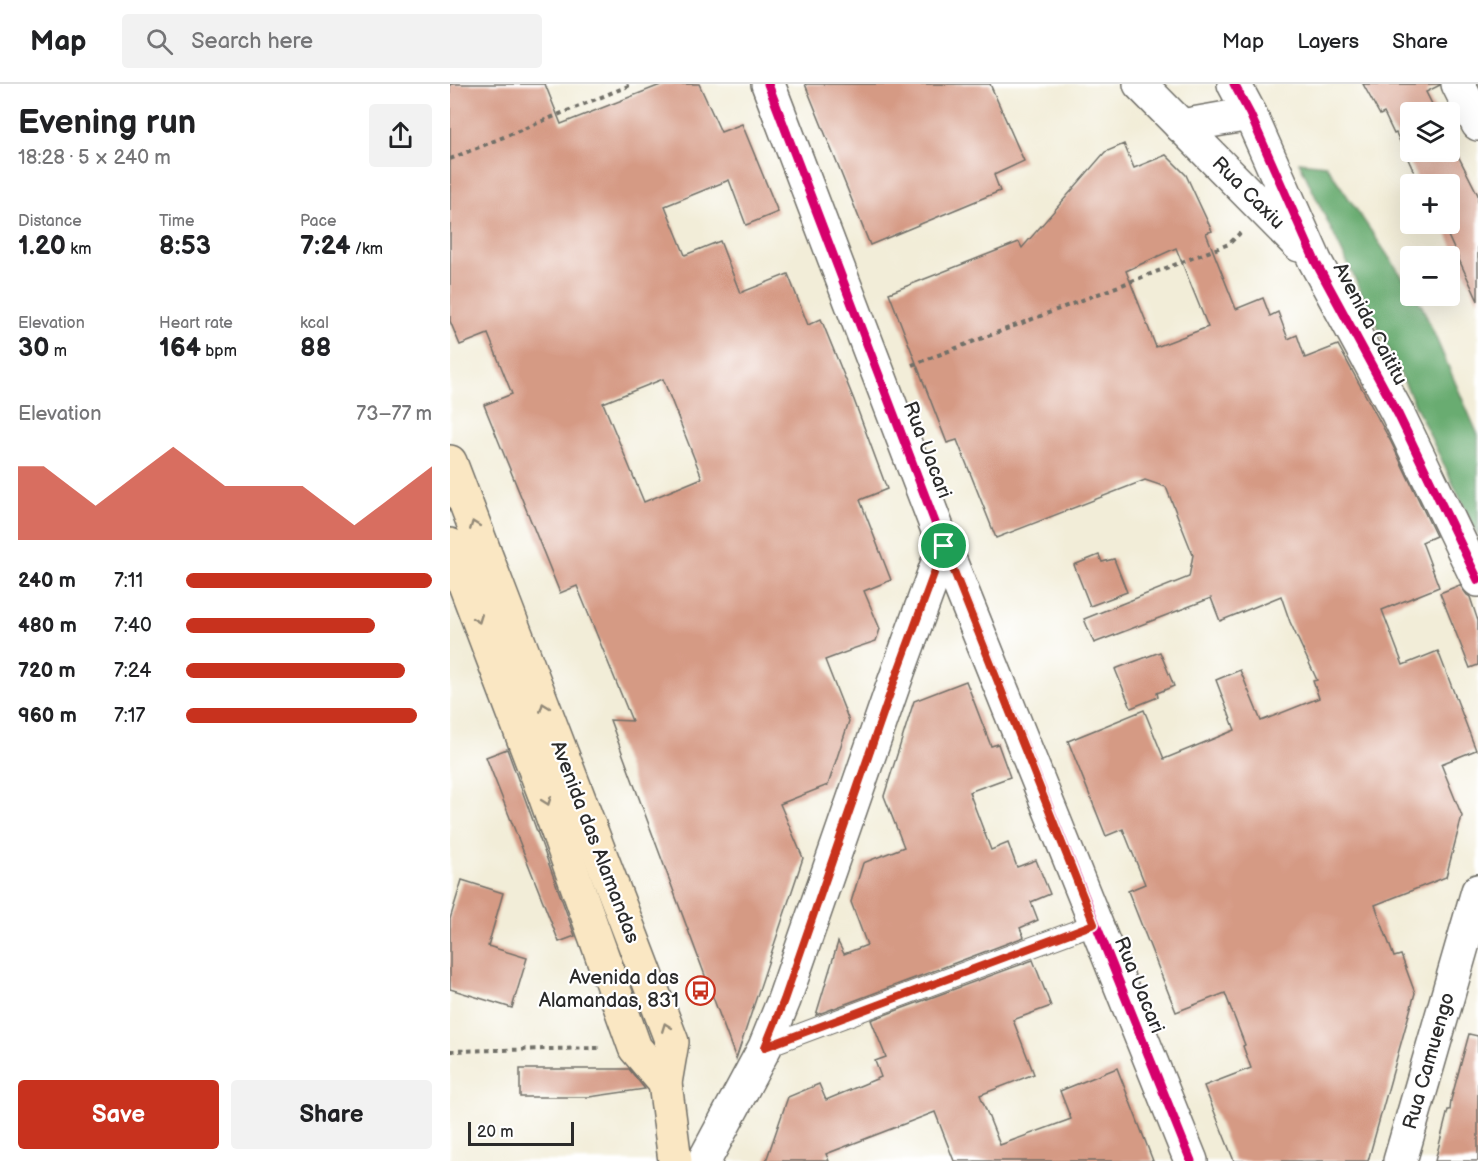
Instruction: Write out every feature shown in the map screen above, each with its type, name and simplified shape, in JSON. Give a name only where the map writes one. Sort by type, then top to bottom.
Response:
[{"type":"street","name":"Rua Uacari","points":[[768,84],[944,546],[1191,1161]]},
{"type":"street","name":"Rua Caxiu","points":[[1140,84],[1315,261]]},
{"type":"street","name":"Avenida Caititu","points":[[1234,84],[1250,114],[1315,261],[1398,414],[1478,580]]},
{"type":"street","points":[[1458,84],[1478,124]]},
{"type":"street","points":[[1181,126],[1250,114]]},
{"type":"street","name":"Avenida das Alamandas","points":[[450,462],[672,1042],[665,1083]]},
{"type":"street","name":"Avenida das Alamandas","points":[[450,545],[544,793],[635,1047],[665,1083]]},
{"type":"street","points":[[704,1161],[765,1047],[784,1000],[890,693],[944,546]]},
{"type":"street","name":"Rua Camuengo","points":[[1400,1161],[1478,891]]},
{"type":"street","points":[[665,1083],[675,1161]]},
{"type":"lane","points":[[765,1047],[1094,924]]},
{"type":"path","points":[[450,159],[633,84]]},
{"type":"path","points":[[880,378],[1229,244],[1245,229],[1247,191]]},
{"type":"path","points":[[450,1051],[635,1047]]},
{"type":"green space","points":[[1299,162],[1326,165],[1400,273],[1400,306],[1422,306],[1478,435],[1478,536]]},
{"type":"building","points":[[450,84],[545,84],[561,124],[663,84],[699,84],[721,132],[742,124],[778,212],[746,225],[729,180],[665,206],[685,255],[720,241],[740,293],[788,274],[808,325],[821,319],[887,489],[860,500],[891,580],[864,591],[880,629],[876,641],[825,660],[849,721],[828,785],[780,804],[803,858],[736,1059],[610,720],[632,721],[577,586],[560,593],[484,405],[512,394],[488,334],[460,345],[450,321]],"holes":[[[663,379],[702,478],[644,502],[603,403]]]},
{"type":"building","points":[[805,84],[990,84],[1024,161],[994,175],[1000,191],[870,245]]},
{"type":"building","points":[[1363,84],[1440,85],[1426,92],[1431,102],[1400,102],[1400,142],[1384,113],[1380,115]]},
{"type":"building","points":[[1124,144],[1134,168],[1166,155],[1186,175],[1212,231],[1206,233],[1236,309],[1263,298],[1270,316],[1278,312],[1288,339],[1297,335],[1305,358],[1338,345],[1391,442],[1436,536],[1422,542],[1439,587],[1382,610],[1403,665],[1438,651],[1476,750],[1441,764],[1462,816],[1446,877],[1375,905],[1394,957],[1401,955],[1415,993],[1368,1161],[1234,1161],[1204,1086],[1251,1068],[1243,1046],[1245,1045],[1225,993],[1176,1012],[1128,891],[1145,884],[1123,829],[1106,836],[1068,741],[1144,710],[1164,759],[1235,730],[1216,680],[1240,670],[1261,721],[1319,698],[1313,681],[1317,680],[1290,622],[1281,596],[1220,621],[1211,598],[1094,643],[1084,619],[1189,577],[1193,555],[1166,487],[1145,480],[996,538],[957,440],[947,443],[889,293],[1019,242],[1022,248],[1105,152]],"holes":[[[1176,248],[1208,327],[1156,347],[1126,271]]]},
{"type":"building","points":[[1460,160],[1478,195],[1478,301],[1460,262],[1460,246],[1453,246],[1447,234],[1460,234],[1460,174],[1415,174],[1409,162],[1460,162]]},
{"type":"building","points":[[1099,555],[1102,562],[1114,559],[1127,592],[1090,606],[1074,565]]},
{"type":"building","points":[[1460,585],[1470,597],[1478,621],[1478,665],[1470,668],[1440,593]]},
{"type":"building","points":[[1160,652],[1174,686],[1157,693],[1158,697],[1131,708],[1115,669]]},
{"type":"building","points":[[966,681],[991,746],[998,744],[1010,777],[969,792],[991,850],[1008,843],[1017,867],[1036,860],[1050,894],[1031,902],[1038,920],[1020,928],[1024,937],[816,1015],[838,942],[844,954],[867,945],[851,902],[863,863],[904,847],[884,796],[914,701]]},
{"type":"building","points":[[507,749],[575,936],[559,942],[486,757]]},
{"type":"building","points":[[462,880],[503,893],[488,946],[527,958],[512,1008],[450,989],[450,919]]},
{"type":"building","points":[[1033,960],[1051,1006],[1013,1020],[1034,1074],[980,1095],[1000,1145],[1071,1119],[1060,1091],[1117,1068],[1153,1161],[954,1161],[935,1112],[826,1154],[829,1161],[766,1161],[788,1097],[819,1084],[826,1100],[881,1077],[875,1061],[886,1057],[871,1020]]},
{"type":"building","points":[[1469,1034],[1478,1036],[1478,1161],[1435,1161],[1448,1110],[1450,1110]]},
{"type":"building","points":[[520,1069],[629,1069],[645,1089],[589,1097],[520,1097]]},
{"type":"cycle path","points":[[768,84],[944,546],[1191,1161]]},
{"type":"cycle path","points":[[1234,84],[1250,114],[1315,261],[1398,414],[1478,580]]},
{"type":"place","name":"Avenida das Alamandas, 831","points":[[700,990]]},
{"type":"route","points":[[944,546],[1094,924],[765,1047],[784,1000],[894,682],[944,546]]}]
